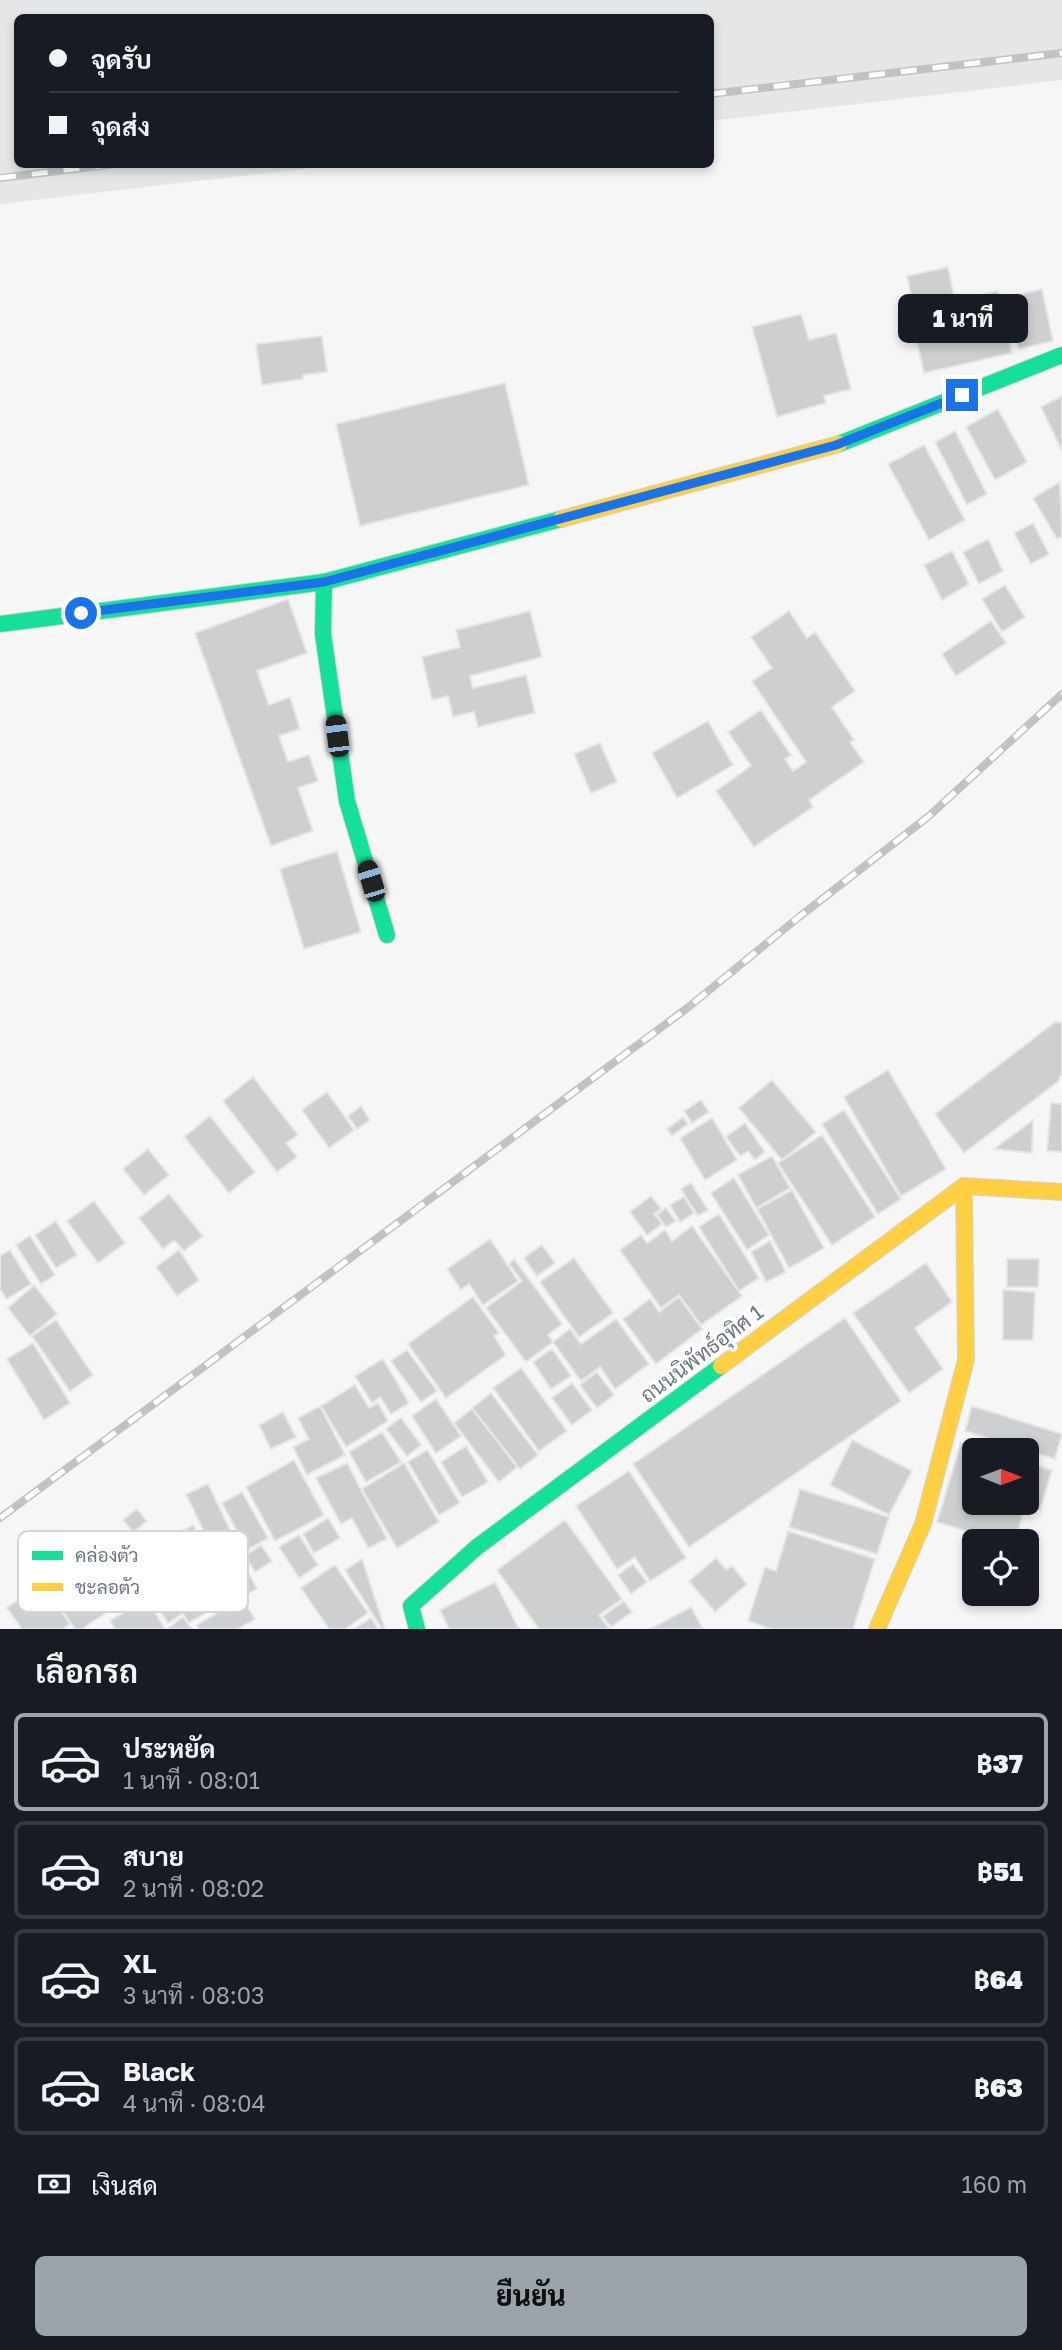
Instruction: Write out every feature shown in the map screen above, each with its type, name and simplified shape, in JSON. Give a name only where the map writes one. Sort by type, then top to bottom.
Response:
[{"type":"street","points":[[0,624],[324,582],[836,445],[1062,355]]},
{"type":"street","points":[[324,582],[323,634],[347,801],[387,934]]},
{"type":"street","points":[[877,1629],[923,1524],[966,1360],[964,1186],[1062,1192]]},
{"type":"street","name":"ถนนนิพัทธ์อุทิศ 1","points":[[417,1629],[411,1606],[477,1547],[964,1186]]},
{"type":"shaded area","points":[[0,0],[1062,0],[1062,80],[714,121],[714,14],[14,14],[14,168],[311,168],[0,204]]},
{"type":"building","points":[[948,267],[955,301],[998,291],[1012,353],[924,373],[910,311],[914,310],[907,276]]},
{"type":"building","points":[[1042,289],[1053,341],[1019,349],[1008,297]]},
{"type":"building","points":[[801,314],[809,340],[836,333],[851,389],[824,396],[826,403],[777,417],[752,327]]},
{"type":"building","points":[[322,336],[327,372],[303,375],[303,379],[262,385],[256,344]]},
{"type":"building","points":[[505,383],[529,485],[360,526],[336,424]]},
{"type":"building","points":[[1062,396],[1062,451],[1041,407]]},
{"type":"building","points":[[998,409],[1027,462],[995,480],[966,427]]},
{"type":"building","points":[[955,431],[987,494],[967,505],[935,442]]},
{"type":"building","points":[[924,445],[965,520],[929,540],[888,464]]},
{"type":"building","points":[[1060,482],[1062,537],[1057,539],[1033,498]]},
{"type":"building","points":[[1033,523],[1049,554],[1031,564],[1014,533]]},
{"type":"building","points":[[988,539],[1003,571],[979,584],[963,552]]},
{"type":"building","points":[[952,551],[969,584],[942,600],[924,565]]},
{"type":"building","points":[[1005,585],[1025,617],[1002,632],[982,599]]},
{"type":"building","points":[[288,599],[307,653],[257,671],[269,705],[290,697],[300,729],[279,736],[288,762],[309,755],[318,781],[298,788],[313,831],[271,846],[195,633]]},
{"type":"building","points":[[530,611],[542,657],[470,676],[473,688],[526,675],[535,713],[478,727],[474,712],[453,717],[448,696],[432,700],[422,657],[460,647],[456,630]]},
{"type":"building","points":[[789,611],[807,638],[815,632],[855,691],[832,707],[854,740],[850,742],[864,762],[809,800],[813,807],[754,847],[716,791],[751,766],[728,732],[761,710],[791,755],[785,759],[793,771],[806,762],[752,681],[772,668],[751,637]]},
{"type":"building","points":[[991,621],[1006,643],[956,676],[942,654]]},
{"type":"building","points":[[708,721],[733,765],[677,798],[652,753]]},
{"type":"building","points":[[600,743],[617,782],[591,793],[574,754]]},
{"type":"building","points":[[337,851],[361,932],[304,949],[280,869]]},
{"type":"building","points":[[1055,1022],[1062,1023],[1062,1072],[1059,1081],[964,1153],[935,1114]]},
{"type":"building","points":[[888,1070],[946,1169],[901,1196],[844,1097]]},
{"type":"building","points":[[253,1077],[298,1135],[286,1143],[297,1157],[277,1172],[223,1101]]},
{"type":"building","points":[[772,1080],[816,1132],[782,1160],[739,1108]]},
{"type":"building","points":[[327,1092],[354,1130],[329,1148],[302,1110]]},
{"type":"building","points":[[701,1100],[709,1112],[692,1123],[684,1111]]},
{"type":"building","points":[[1051,1103],[1062,1104],[1062,1152],[1047,1151]]},
{"type":"building","points":[[361,1106],[370,1120],[357,1129],[348,1116]]},
{"type":"building","points":[[844,1110],[901,1199],[878,1214],[822,1124]]},
{"type":"building","points":[[210,1116],[255,1172],[229,1193],[184,1137]]},
{"type":"building","points":[[683,1117],[688,1124],[672,1136],[667,1129]]},
{"type":"building","points":[[712,1118],[737,1160],[705,1180],[680,1138]]},
{"type":"building","points":[[1033,1120],[1032,1153],[994,1149]]},
{"type":"building","points":[[745,1123],[765,1152],[755,1160],[748,1151],[740,1156],[726,1137]]},
{"type":"building","points":[[822,1135],[875,1217],[832,1245],[778,1163]]},
{"type":"building","points":[[148,1149],[169,1175],[144,1195],[123,1169]]},
{"type":"building","points":[[772,1156],[790,1188],[756,1208],[738,1175]]},
{"type":"building","points":[[734,1178],[769,1235],[747,1250],[711,1193]]},
{"type":"building","points":[[691,1183],[708,1210],[698,1216],[681,1189]]},
{"type":"building","points":[[792,1190],[824,1248],[789,1268],[757,1209]]},
{"type":"building","points":[[169,1194],[203,1236],[184,1251],[174,1240],[163,1249],[139,1218]]},
{"type":"building","points":[[651,1196],[661,1209],[654,1214],[662,1224],[647,1235],[630,1212]]},
{"type":"building","points":[[684,1197],[694,1213],[680,1222],[670,1205]]},
{"type":"building","points":[[94,1201],[125,1243],[98,1263],[67,1221]]},
{"type":"building","points":[[666,1208],[676,1221],[666,1227],[657,1215]]},
{"type":"building","points":[[719,1214],[759,1278],[739,1291],[699,1227]]},
{"type":"building","points":[[56,1221],[77,1255],[56,1268],[35,1235]]},
{"type":"building","points":[[692,1226],[742,1296],[701,1325],[679,1295],[661,1308],[620,1250],[641,1235],[647,1243],[665,1230],[672,1241]]},
{"type":"building","points":[[30,1236],[55,1275],[41,1284],[16,1245]]},
{"type":"building","points":[[490,1239],[518,1281],[483,1305],[469,1284],[461,1290],[447,1269]]},
{"type":"building","points":[[770,1241],[786,1272],[766,1282],[751,1252]]},
{"type":"building","points":[[542,1245],[555,1263],[537,1276],[524,1258]]},
{"type":"building","points":[[10,1250],[31,1284],[7,1299],[0,1289],[0,1256]]},
{"type":"building","points":[[179,1250],[199,1280],[177,1296],[156,1267]]},
{"type":"building","points":[[574,1258],[613,1313],[579,1337],[540,1282]]},
{"type":"building","points":[[514,1259],[562,1324],[548,1335],[553,1342],[526,1362],[486,1308],[522,1281],[509,1264]]},
{"type":"building","points":[[1007,1259],[1039,1259],[1038,1287],[1007,1287]]},
{"type":"building","points":[[926,1263],[952,1302],[915,1328],[943,1369],[909,1393],[853,1313]]},
{"type":"building","points":[[34,1285],[57,1314],[30,1336],[8,1308]]},
{"type":"building","points":[[1003,1290],[1035,1292],[1033,1340],[1003,1340]]},
{"type":"building","points":[[473,1297],[499,1333],[494,1336],[506,1355],[446,1398],[408,1344]]},
{"type":"building","points":[[679,1297],[702,1329],[656,1364],[623,1319],[650,1299],[659,1312]]},
{"type":"building","points":[[845,1318],[901,1401],[689,1547],[633,1464]]},
{"type":"building","points":[[616,1319],[649,1364],[615,1389],[600,1367],[581,1381],[553,1342],[570,1329],[581,1344]]},
{"type":"building","points":[[56,1320],[93,1375],[70,1391],[32,1336]]},
{"type":"building","points":[[33,1343],[70,1403],[44,1420],[7,1359]]},
{"type":"building","points":[[552,1349],[571,1376],[551,1389],[533,1362]]},
{"type":"building","points":[[407,1350],[437,1391],[421,1402],[391,1361]]},
{"type":"building","points":[[383,1359],[409,1403],[391,1414],[380,1397],[372,1403],[355,1376]]},
{"type":"building","points":[[521,1368],[567,1431],[539,1451],[493,1388]]},
{"type":"building","points":[[597,1372],[614,1395],[597,1408],[580,1385]]},
{"type":"building","points":[[572,1383],[592,1410],[572,1425],[552,1398]]},
{"type":"building","points":[[355,1385],[369,1408],[378,1403],[388,1421],[346,1447],[321,1406]]},
{"type":"building","points":[[491,1393],[538,1455],[520,1469],[472,1408]]},
{"type":"building","points":[[436,1399],[461,1436],[436,1453],[412,1416]]},
{"type":"building","points":[[320,1406],[345,1455],[307,1475],[293,1447],[309,1439],[298,1418]]},
{"type":"building","points":[[972,1406],[1062,1434],[1055,1459],[1040,1454],[1040,1438],[988,1438],[965,1431]]},
{"type":"building","points":[[472,1409],[517,1467],[499,1482],[454,1423]]},
{"type":"building","points":[[283,1412],[296,1437],[271,1449],[259,1425]]},
{"type":"building","points":[[401,1418],[421,1445],[407,1456],[386,1429]]},
{"type":"building","points":[[382,1432],[401,1462],[366,1482],[349,1452]]},
{"type":"building","points":[[852,1440],[912,1471],[889,1515],[830,1485]]},
{"type":"building","points":[[961,1443],[962,1516],[1022,1516],[1019,1529],[962,1530],[937,1522]]},
{"type":"building","points":[[466,1446],[488,1482],[462,1497],[441,1462]]},
{"type":"building","points":[[427,1450],[460,1503],[439,1515],[408,1462]]},
{"type":"building","points":[[294,1460],[324,1515],[275,1541],[246,1487]]},
{"type":"building","points":[[347,1463],[387,1539],[368,1548],[352,1518],[341,1524],[316,1478]]},
{"type":"building","points":[[404,1463],[439,1522],[397,1548],[362,1489]]},
{"type":"building","points":[[1040,1466],[1052,1470],[1040,1510]]},
{"type":"building","points":[[629,1471],[686,1558],[650,1581],[635,1557],[617,1569],[576,1506]]},
{"type":"building","points":[[208,1484],[231,1531],[204,1531],[186,1494]]},
{"type":"building","points":[[800,1489],[889,1517],[877,1554],[789,1527]]},
{"type":"building","points":[[242,1492],[268,1538],[248,1549],[248,1531],[237,1531],[222,1503]]},
{"type":"building","points":[[137,1509],[147,1521],[132,1531],[123,1520]]},
{"type":"building","points":[[328,1518],[340,1538],[314,1553],[303,1534]]},
{"type":"building","points":[[565,1520],[622,1599],[599,1615],[609,1629],[539,1629],[497,1570]]},
{"type":"building","points":[[193,1525],[196,1531],[182,1531]]},
{"type":"building","points":[[788,1531],[875,1559],[853,1629],[771,1629],[748,1621],[765,1567],[776,1571]]},
{"type":"building","points":[[299,1535],[318,1565],[299,1578],[279,1547]]},
{"type":"building","points":[[261,1545],[272,1561],[255,1572],[248,1561],[248,1554]]},
{"type":"building","points":[[716,1558],[726,1570],[732,1566],[747,1584],[715,1612],[689,1581]]},
{"type":"building","points":[[362,1559],[385,1629],[382,1629],[345,1570]]},
{"type":"building","points":[[633,1564],[647,1582],[631,1594],[618,1575]]},
{"type":"building","points":[[335,1565],[368,1613],[345,1629],[329,1629],[301,1588]]},
{"type":"building","points":[[248,1572],[257,1589],[248,1594]]},
{"type":"building","points":[[495,1582],[519,1629],[449,1629],[440,1610]]},
{"type":"building","points":[[18,1600],[18,1612],[62,1612],[70,1624],[63,1629],[22,1629],[7,1608]]},
{"type":"building","points":[[624,1601],[632,1612],[611,1627],[603,1616]]},
{"type":"building","points":[[691,1607],[703,1629],[650,1629]]},
{"type":"building","points":[[248,1608],[255,1619],[238,1629],[199,1629],[197,1625],[219,1612],[248,1612]]},
{"type":"building","points":[[64,1612],[108,1612],[82,1629],[75,1629]]},
{"type":"building","points":[[124,1612],[155,1612],[165,1629],[115,1629],[110,1621]]},
{"type":"building","points":[[161,1612],[181,1612],[182,1614],[168,1623]]},
{"type":"building","points":[[182,1612],[207,1612],[188,1623]]},
{"type":"building","points":[[183,1617],[192,1629],[168,1629],[168,1628]]},
{"type":"building","points":[[371,1618],[378,1629],[354,1629]]},
{"type":"railway","points":[[714,94],[1062,53]]},
{"type":"railway","points":[[0,178],[82,168]]},
{"type":"railway","points":[[0,1518],[686,1009],[929,816],[1062,694]]},
{"type":"traffic: fast","points":[[839,444],[1062,355]]},
{"type":"traffic: fast","points":[[0,624],[324,582],[561,519]]},
{"type":"traffic: fast","points":[[324,582],[323,634],[347,801],[387,935]]},
{"type":"traffic: fast","points":[[417,1629],[411,1606],[477,1547],[721,1366]]},
{"type":"traffic: slow","points":[[561,519],[839,444]]},
{"type":"traffic: slow","points":[[721,1366],[964,1186],[1062,1192]]},
{"type":"traffic: slow","points":[[877,1629],[923,1524],[966,1360],[964,1186]]},
{"type":"route","points":[[81,613],[324,582],[836,445],[962,395]]}]
